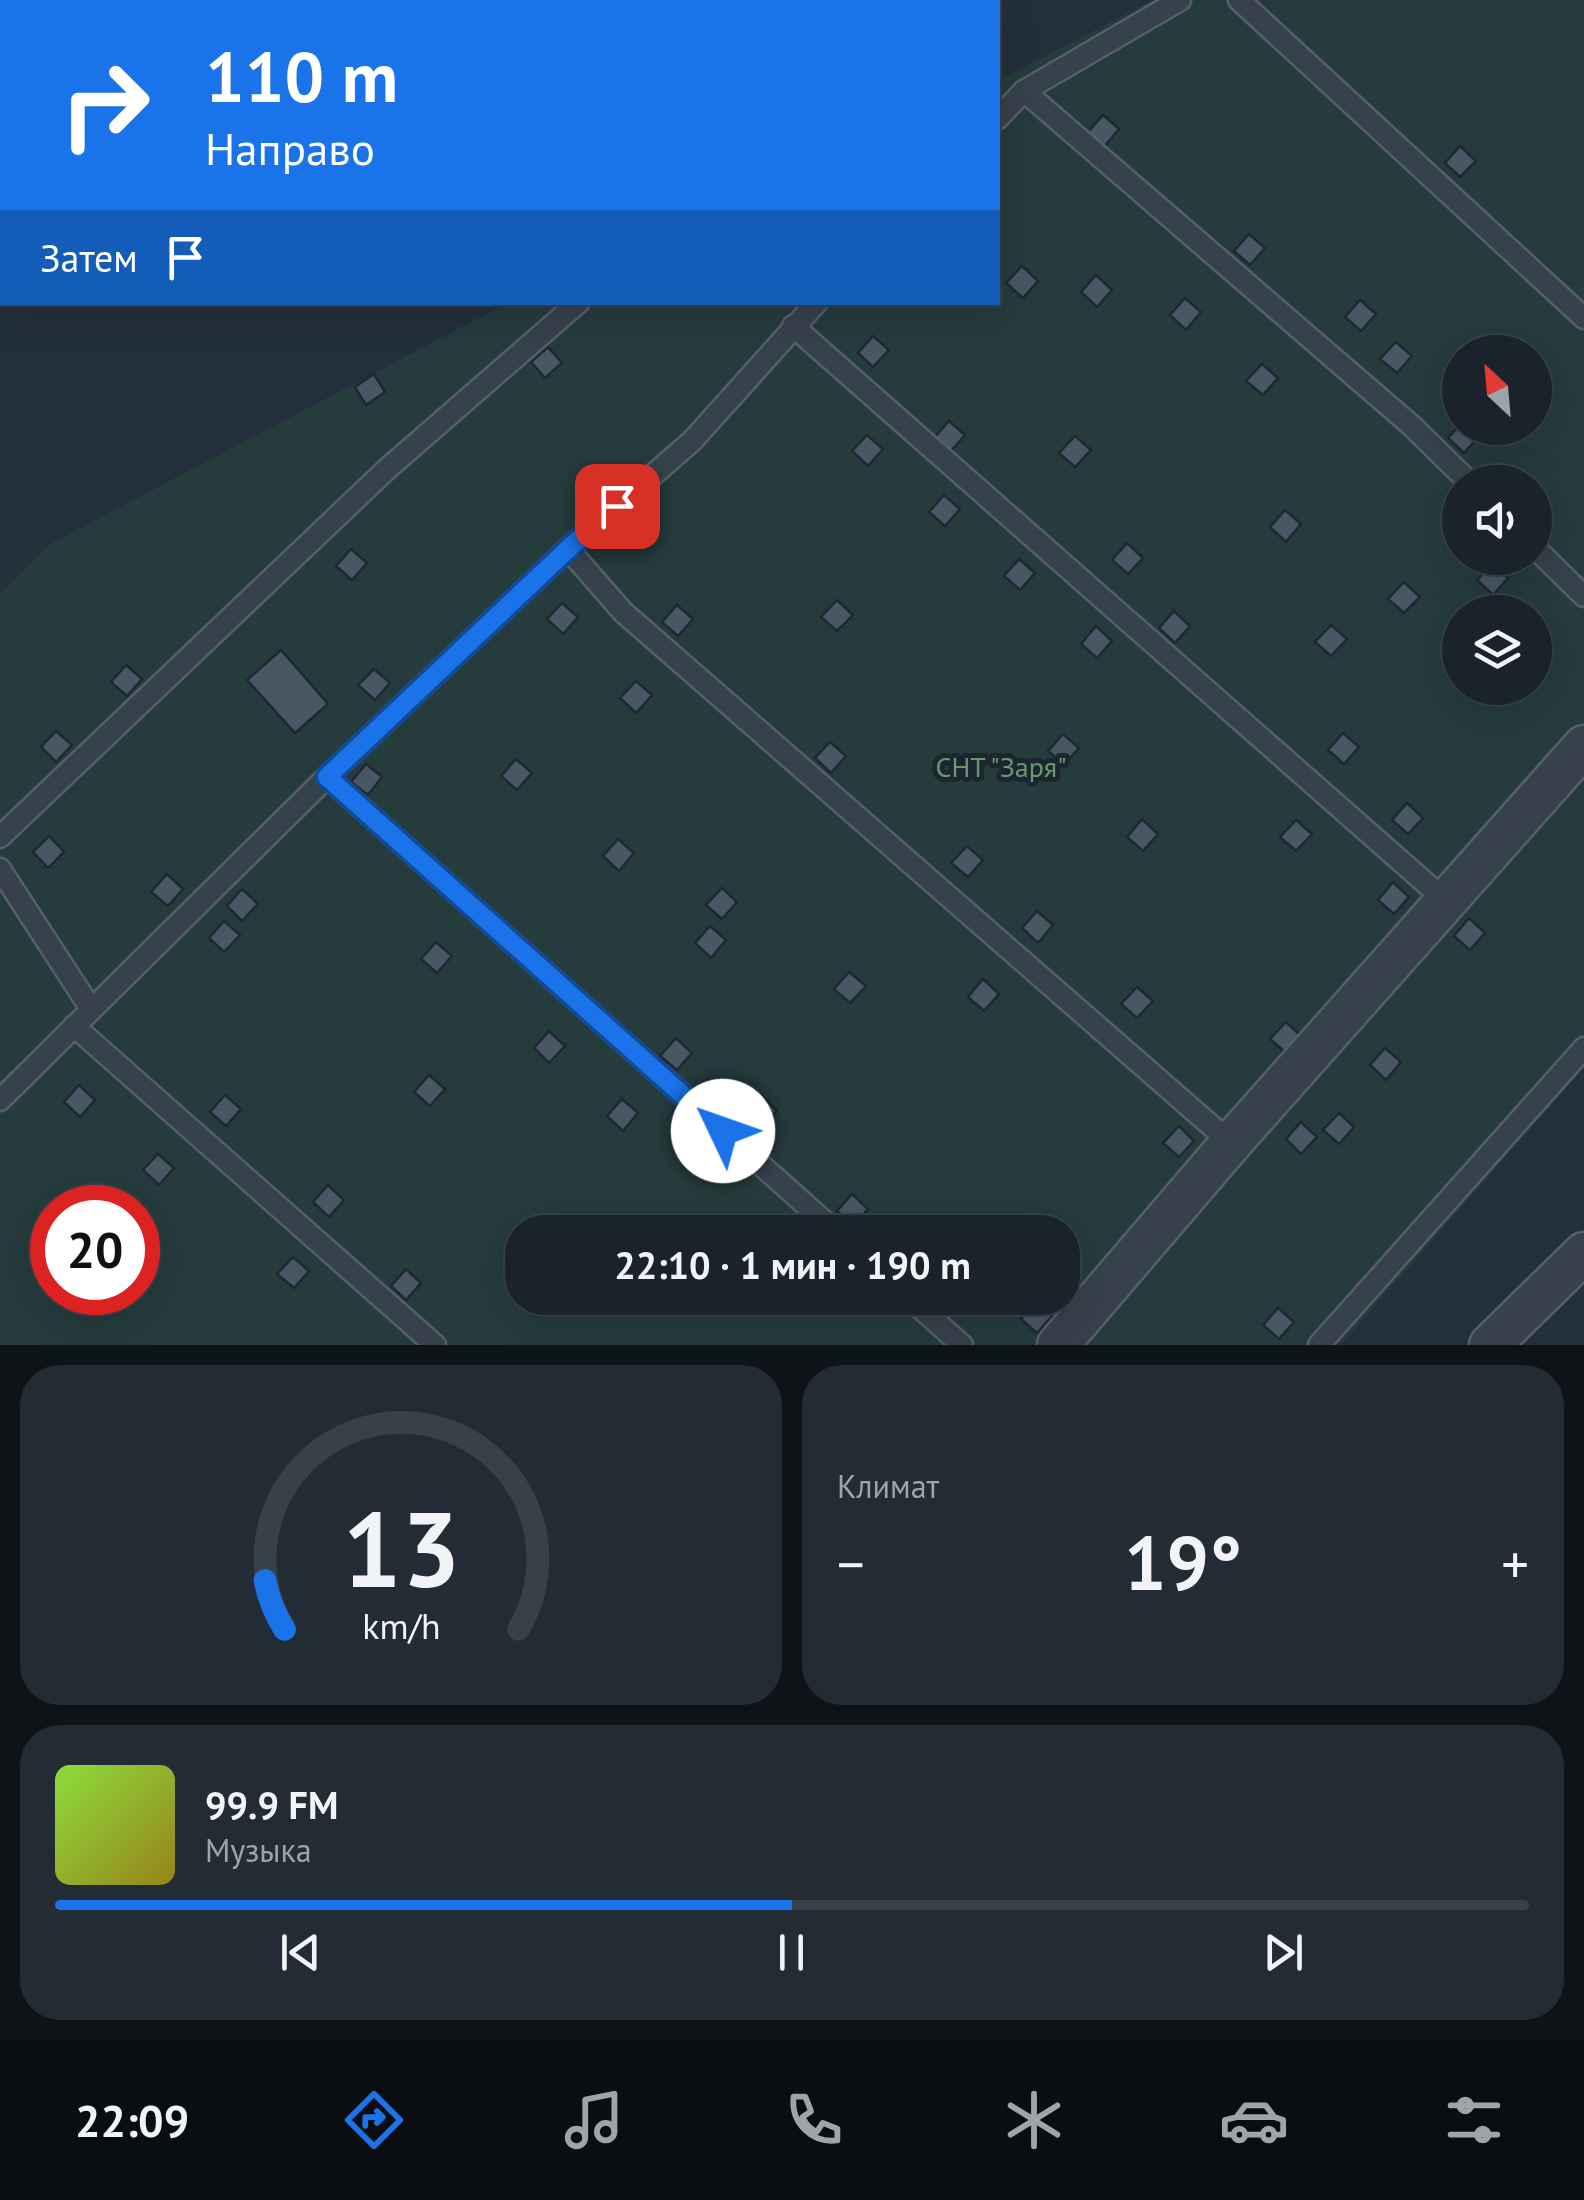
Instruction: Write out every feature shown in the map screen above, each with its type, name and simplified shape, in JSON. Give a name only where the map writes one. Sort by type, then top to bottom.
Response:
[{"type":"street","points":[[1058,1345],[1231,1143],[1584,746]]},
{"type":"street","points":[[1490,1345],[1584,1254]]},
{"type":"lane","points":[[1000,116],[1024,91],[1180,0]]},
{"type":"lane","points":[[1239,0],[1584,318]]},
{"type":"lane","points":[[1024,91],[1412,426],[1451,465]]},
{"type":"lane","points":[[0,837],[387,469],[576,305]]},
{"type":"lane","points":[[0,1100],[327,777],[568,549],[692,442],[813,305]]},
{"type":"lane","points":[[793,326],[1446,901]]},
{"type":"lane","points":[[568,549],[623,612],[1231,1143]]},
{"type":"lane","points":[[1552,565],[1584,596]]},
{"type":"lane","points":[[327,777],[817,1215]]},
{"type":"lane","points":[[0,869],[91,1009]]},
{"type":"lane","points":[[74,1026],[435,1345]]},
{"type":"lane","points":[[1319,1345],[1584,1048]]},
{"type":"lane","points":[[928,1315],[962,1345]]},
{"type":"green space","name":"СНТ \"Заря\"","points":[[1152,0],[1584,0],[1584,1068],[1341,1345],[0,1345],[0,593],[48,545],[503,305],[1000,305],[1000,80]]},
{"type":"building","points":[[1103,115],[1119,129],[1104,147],[1088,132]]},
{"type":"building","points":[[1460,146],[1476,161],[1460,177],[1445,163]]},
{"type":"building","points":[[1249,234],[1265,248],[1250,265],[1234,251]]},
{"type":"building","points":[[1022,266],[1038,281],[1023,298],[1006,283]]},
{"type":"building","points":[[1096,275],[1112,290],[1097,307],[1081,292]]},
{"type":"building","points":[[1185,298],[1201,312],[1186,330],[1170,315]]},
{"type":"building","points":[[1360,300],[1376,314],[1361,331],[1345,317]]},
{"type":"building","points":[[873,336],[889,350],[873,367],[858,353]]},
{"type":"building","points":[[1396,342],[1412,356],[1397,373],[1380,359]]},
{"type":"building","points":[[548,347],[562,363],[545,378],[531,362]]},
{"type":"building","points":[[1262,364],[1278,378],[1263,395],[1246,381]]},
{"type":"building","points":[[374,374],[385,392],[366,405],[355,387]]},
{"type":"building","points":[[949,421],[965,435],[950,452],[934,438]]},
{"type":"building","points":[[867,435],[883,449],[868,466],[852,451]]},
{"type":"building","points":[[1075,436],[1091,450],[1075,467],[1059,453]]},
{"type":"building","points":[[944,495],[960,509],[945,526],[929,512]]},
{"type":"building","points":[[1285,510],[1301,524],[1286,542],[1270,527]]},
{"type":"building","points":[[1127,543],[1143,558],[1128,574],[1112,560]]},
{"type":"building","points":[[351,549],[367,563],[352,580],[336,566]]},
{"type":"building","points":[[1019,559],[1035,573],[1020,590],[1004,576]]},
{"type":"building","points":[[1482,575],[1508,578],[1493,595],[1477,580]]},
{"type":"building","points":[[1404,582],[1420,597],[1404,613],[1388,599]]},
{"type":"building","points":[[837,600],[853,615],[837,631],[821,617]]},
{"type":"building","points":[[562,603],[578,617],[563,634],[547,619]]},
{"type":"building","points":[[677,605],[693,619],[678,636],[662,622]]},
{"type":"building","points":[[1174,611],[1190,626],[1175,643],[1159,628]]},
{"type":"building","points":[[1331,625],[1347,639],[1331,656],[1315,642]]},
{"type":"building","points":[[1096,626],[1112,641],[1097,658],[1081,644]]},
{"type":"building","points":[[281,650],[328,704],[295,733],[247,680]]},
{"type":"building","points":[[126,665],[142,679],[127,696],[111,682]]},
{"type":"building","points":[[374,669],[390,683],[375,700],[358,685]]},
{"type":"building","points":[[636,681],[652,695],[636,713],[620,698]]},
{"type":"building","points":[[56,731],[72,745],[56,762],[41,747]]},
{"type":"building","points":[[1343,733],[1359,747],[1344,764],[1328,750]]},
{"type":"building","points":[[1063,734],[1079,748],[1064,765],[1048,751]]},
{"type":"building","points":[[830,742],[846,756],[831,773],[815,758]]},
{"type":"building","points":[[516,759],[532,773],[517,790],[501,776]]},
{"type":"building","points":[[366,764],[382,777],[368,795],[351,782]]},
{"type":"building","points":[[1407,803],[1423,818],[1408,834],[1392,820]]},
{"type":"building","points":[[1142,819],[1158,834],[1143,851],[1127,837]]},
{"type":"building","points":[[1296,820],[1312,834],[1296,851],[1280,837]]},
{"type":"building","points":[[49,836],[64,852],[48,868],[33,852]]},
{"type":"building","points":[[618,839],[634,853],[619,871],[603,856]]},
{"type":"building","points":[[967,846],[983,860],[968,877],[951,863]]},
{"type":"building","points":[[167,874],[183,889],[168,906],[151,892]]},
{"type":"building","points":[[1393,882],[1409,897],[1394,914],[1378,900]]},
{"type":"building","points":[[722,888],[737,902],[722,919],[706,905]]},
{"type":"building","points":[[242,889],[258,904],[242,921],[227,906]]},
{"type":"building","points":[[1037,911],[1053,925],[1038,943],[1022,928]]},
{"type":"building","points":[[1469,918],[1485,933],[1470,950],[1454,936]]},
{"type":"building","points":[[224,921],[240,935],[224,952],[209,938]]},
{"type":"building","points":[[710,926],[726,940],[711,958],[695,943]]},
{"type":"building","points":[[436,942],[452,956],[437,973],[421,959]]},
{"type":"building","points":[[849,972],[866,986],[850,1003],[834,989]]},
{"type":"building","points":[[983,979],[999,994],[984,1011],[968,997]]},
{"type":"building","points":[[1137,987],[1153,1001],[1137,1018],[1121,1004]]},
{"type":"building","points":[[1286,1022],[1302,1037],[1286,1053],[1270,1039]]},
{"type":"building","points":[[549,1031],[565,1046],[549,1063],[534,1048]]},
{"type":"building","points":[[676,1038],[692,1053],[677,1070],[660,1056]]},
{"type":"building","points":[[1385,1048],[1401,1062],[1386,1080],[1370,1065]]},
{"type":"building","points":[[429,1075],[445,1089],[430,1106],[414,1092]]},
{"type":"building","points":[[79,1085],[95,1100],[80,1117],[64,1102]]},
{"type":"building","points":[[225,1095],[241,1109],[226,1126],[210,1112]]},
{"type":"building","points":[[762,1096],[777,1111],[762,1128],[746,1113]]},
{"type":"building","points":[[622,1099],[638,1113],[623,1131],[607,1116]]},
{"type":"building","points":[[1339,1113],[1354,1127],[1339,1144],[1323,1130]]},
{"type":"building","points":[[1301,1122],[1317,1137],[1301,1154],[1286,1139]]},
{"type":"building","points":[[1179,1126],[1194,1141],[1179,1157],[1163,1143]]},
{"type":"building","points":[[158,1154],[174,1168],[159,1185],[143,1170]]},
{"type":"building","points":[[328,1185],[344,1200],[329,1217],[313,1202]]},
{"type":"building","points":[[852,1194],[868,1209],[863,1215],[841,1215],[837,1211]]},
{"type":"building","points":[[293,1257],[309,1271],[294,1288],[277,1274]]},
{"type":"building","points":[[406,1269],[421,1283],[406,1300],[391,1286]]},
{"type":"building","points":[[1278,1308],[1294,1322],[1279,1339],[1263,1325]]},
{"type":"building","points":[[1025,1315],[1052,1316],[1037,1333],[1021,1319]]},
{"type":"route","points":[[617,506],[327,777],[723,1131]]}]
